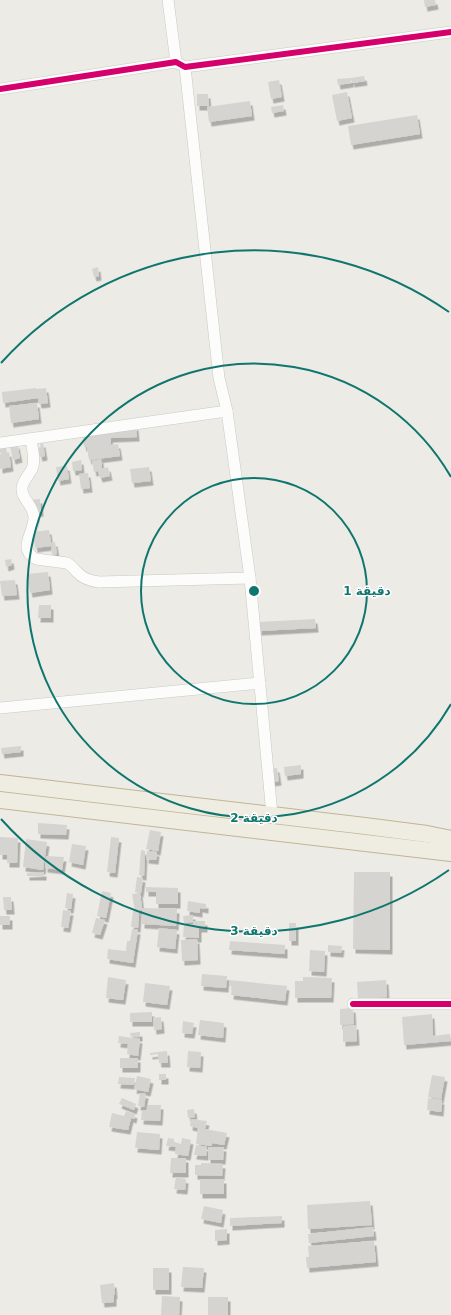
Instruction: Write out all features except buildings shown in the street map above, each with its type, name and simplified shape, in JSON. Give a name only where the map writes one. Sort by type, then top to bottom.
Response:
[{"type":"highway","points":[[0,783],[427,834],[451,839]]},
{"type":"highway","points":[[0,800],[451,853]]},
{"type":"street","points":[[168,0],[180,65],[219,378],[227,412],[250,578],[272,815]]},
{"type":"street","points":[[0,89],[180,65],[451,32]]},
{"type":"street","points":[[0,443],[227,412]]},
{"type":"street","points":[[31,439],[34,458],[33,464],[22,488],[22,493],[33,510],[34,516],[33,526],[27,540],[28,550],[31,557],[70,564],[83,578],[88,581],[99,582],[250,578]]},
{"type":"street","points":[[0,708],[260,683]]},
{"type":"street","points":[[353,1004],[451,1004]]},
{"type":"cycle path","points":[[0,89],[176,62],[185,67],[451,32]]},
{"type":"cycle path","points":[[353,1004],[451,1004]]}]
